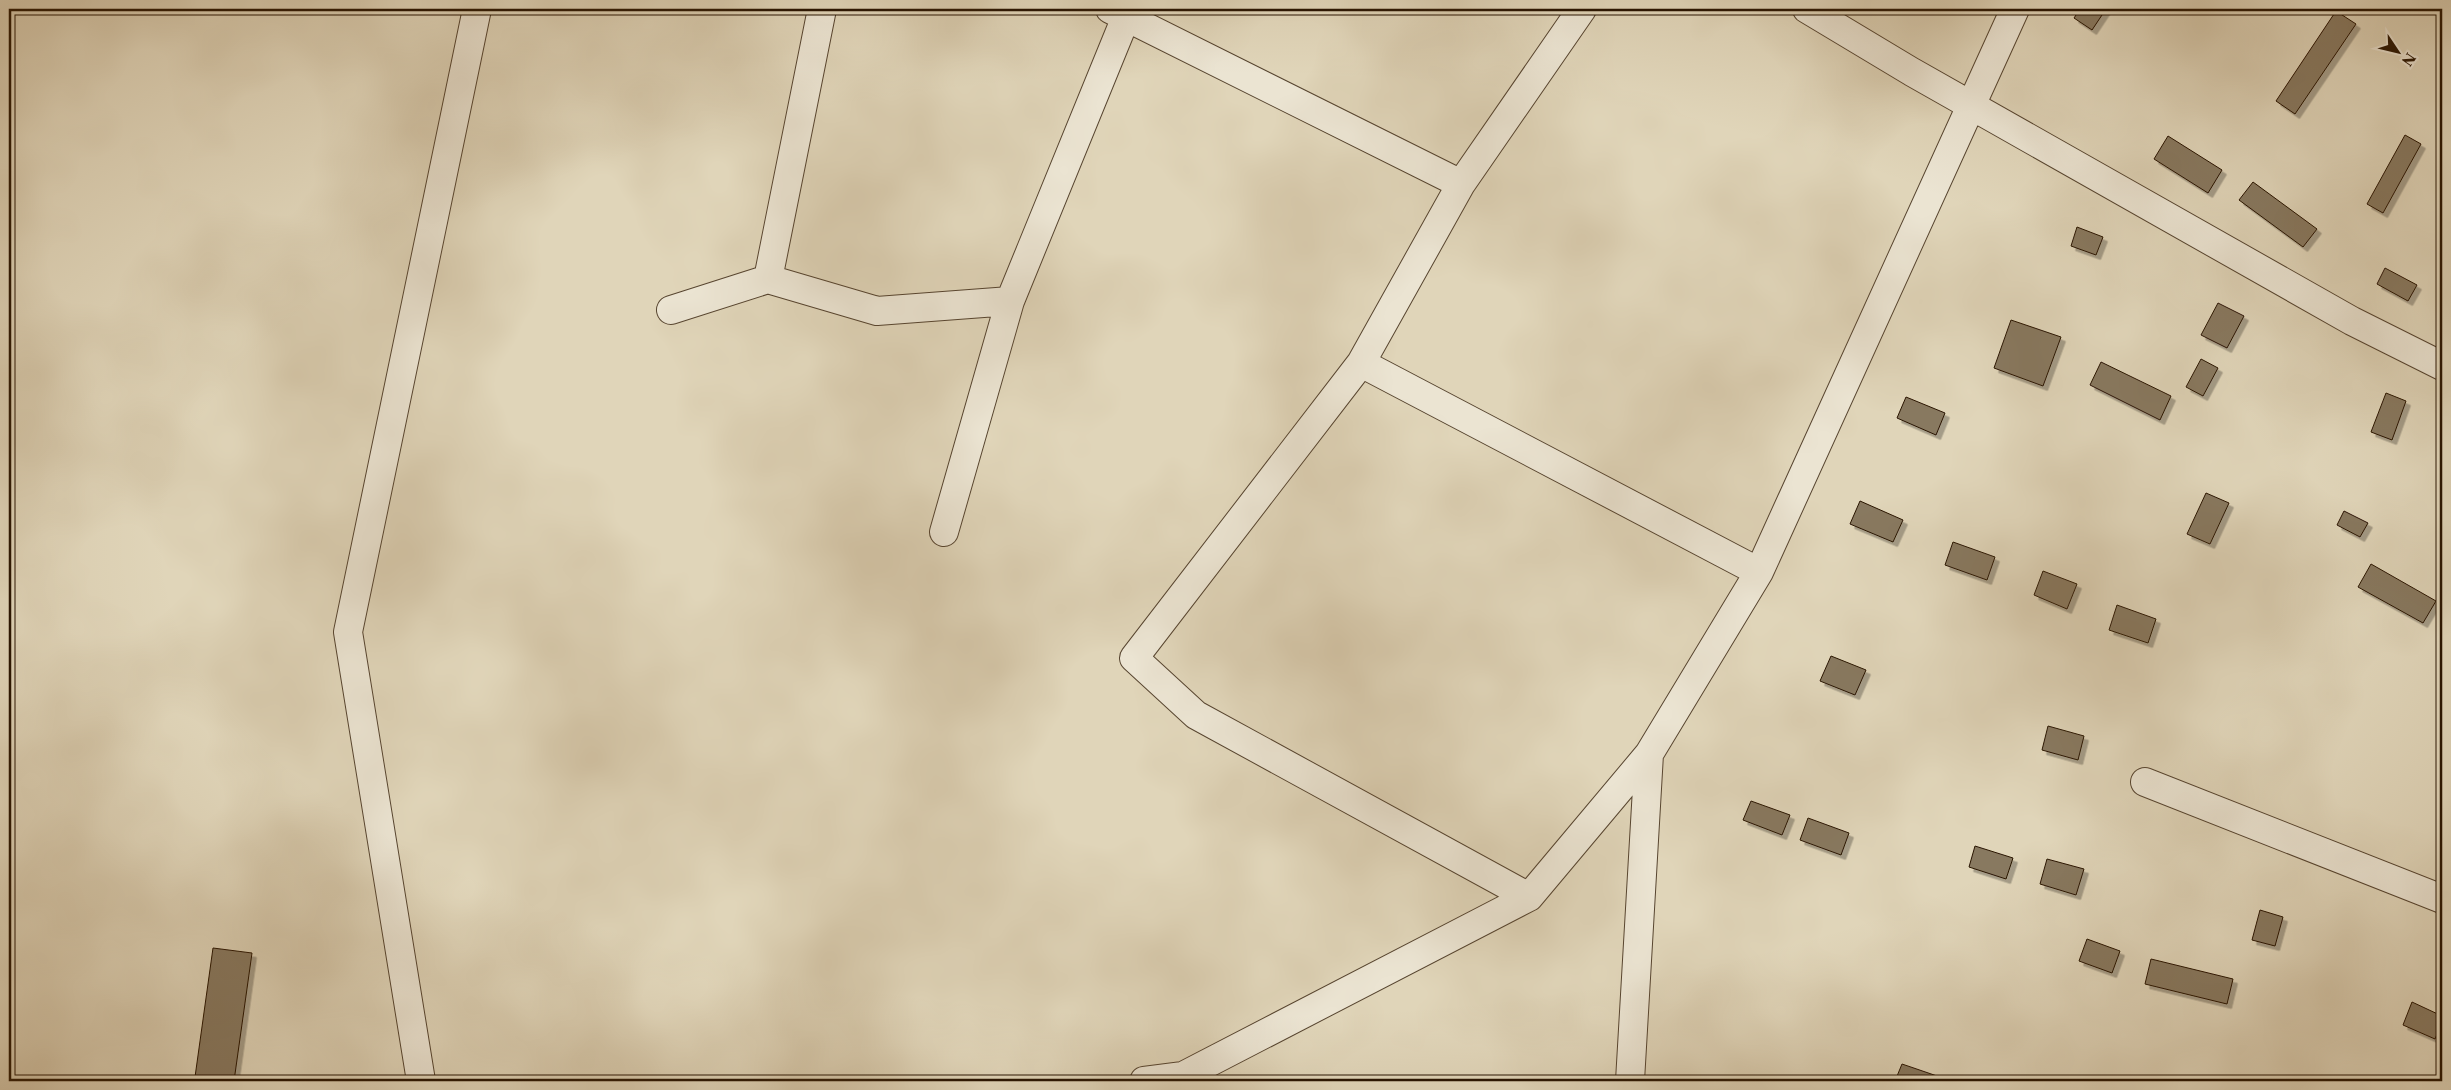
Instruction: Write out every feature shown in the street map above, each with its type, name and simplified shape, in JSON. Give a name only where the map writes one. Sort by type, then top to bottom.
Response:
[{"type":"street","points":[[421,1081],[348,632],[477,9]]},
{"type":"street","points":[[768,279],[822,9]]},
{"type":"street","points":[[1529,897],[1196,714],[1134,658],[1361,364],[1461,184],[1582,9]]},
{"type":"street","points":[[1807,9],[2352,322],[2442,366]]},
{"type":"street","points":[[1144,1081],[1183,1076],[1529,897],[1649,754],[1759,572],[2015,9]]},
{"type":"street","points":[[944,532],[1010,301],[1118,13],[1461,184]]},
{"type":"street","points":[[671,310],[768,279],[877,311],[1010,301]]},
{"type":"street","points":[[1361,364],[1759,572]]},
{"type":"street","points":[[1630,1081],[1649,754]]},
{"type":"street","points":[[2145,782],[2442,899]]},
{"type":"building","points":[[2080,9],[2106,9],[2092,30],[2074,18]]},
{"type":"building","points":[[2336,11],[2356,24],[2295,114],[2276,101]]},
{"type":"building","points":[[2405,135],[2421,144],[2383,213],[2367,204]]},
{"type":"building","points":[[2168,136],[2222,170],[2208,193],[2154,159]]},
{"type":"building","points":[[2253,182],[2317,229],[2303,247],[2239,200]]},
{"type":"building","points":[[2077,227],[2103,237],[2096,255],[2071,246]]},
{"type":"building","points":[[2385,268],[2417,285],[2408,301],[2377,284]]},
{"type":"building","points":[[2218,303],[2244,316],[2227,348],[2201,335]]},
{"type":"building","points":[[2011,320],[2061,337],[2043,386],[1994,368]]},
{"type":"building","points":[[2201,359],[2218,368],[2203,396],[2186,387]]},
{"type":"building","points":[[2101,362],[2171,396],[2160,420],[2090,385]]},
{"type":"building","points":[[2386,393],[2406,401],[2392,440],[2371,432]]},
{"type":"building","points":[[1906,397],[1945,413],[1936,435],[1897,418]]},
{"type":"building","points":[[2206,493],[2229,503],[2210,544],[2187,534]]},
{"type":"building","points":[[1860,501],[1903,520],[1893,542],[1850,524]]},
{"type":"building","points":[[2344,511],[2368,523],[2360,537],[2337,525]]},
{"type":"building","points":[[1953,542],[1995,557],[1987,580],[1945,565]]},
{"type":"building","points":[[2371,564],[2436,601],[2423,623],[2358,587]]},
{"type":"building","points":[[2043,571],[2077,584],[2067,609],[2034,595]]},
{"type":"building","points":[[2117,605],[2156,619],[2148,643],[2109,630]]},
{"type":"building","points":[[1831,656],[1866,670],[1855,695],[1820,681]]},
{"type":"building","points":[[2048,726],[2084,736],[2078,760],[2042,750]]},
{"type":"building","points":[[1751,801],[1790,815],[1782,835],[1743,820]]},
{"type":"building","points":[[1808,818],[1849,833],[1841,855],[1800,840]]},
{"type":"building","points":[[1975,846],[2013,858],[2006,879],[1969,867]]},
{"type":"building","points":[[2047,859],[2084,869],[2076,895],[2040,884]]},
{"type":"building","points":[[2260,910],[2283,917],[2275,946],[2252,940]]},
{"type":"building","points":[[2087,939],[2120,951],[2112,973],[2079,961]]},
{"type":"building","points":[[213,948],[252,953],[234,1081],[195,1077]]},
{"type":"building","points":[[2151,959],[2233,979],[2227,1004],[2145,984]]},
{"type":"building","points":[[2412,1002],[2442,1016],[2442,1022],[2435,1039],[2403,1025]]},
{"type":"building","points":[[1902,1064],[1940,1077],[1938,1081],[1895,1081]]}]
